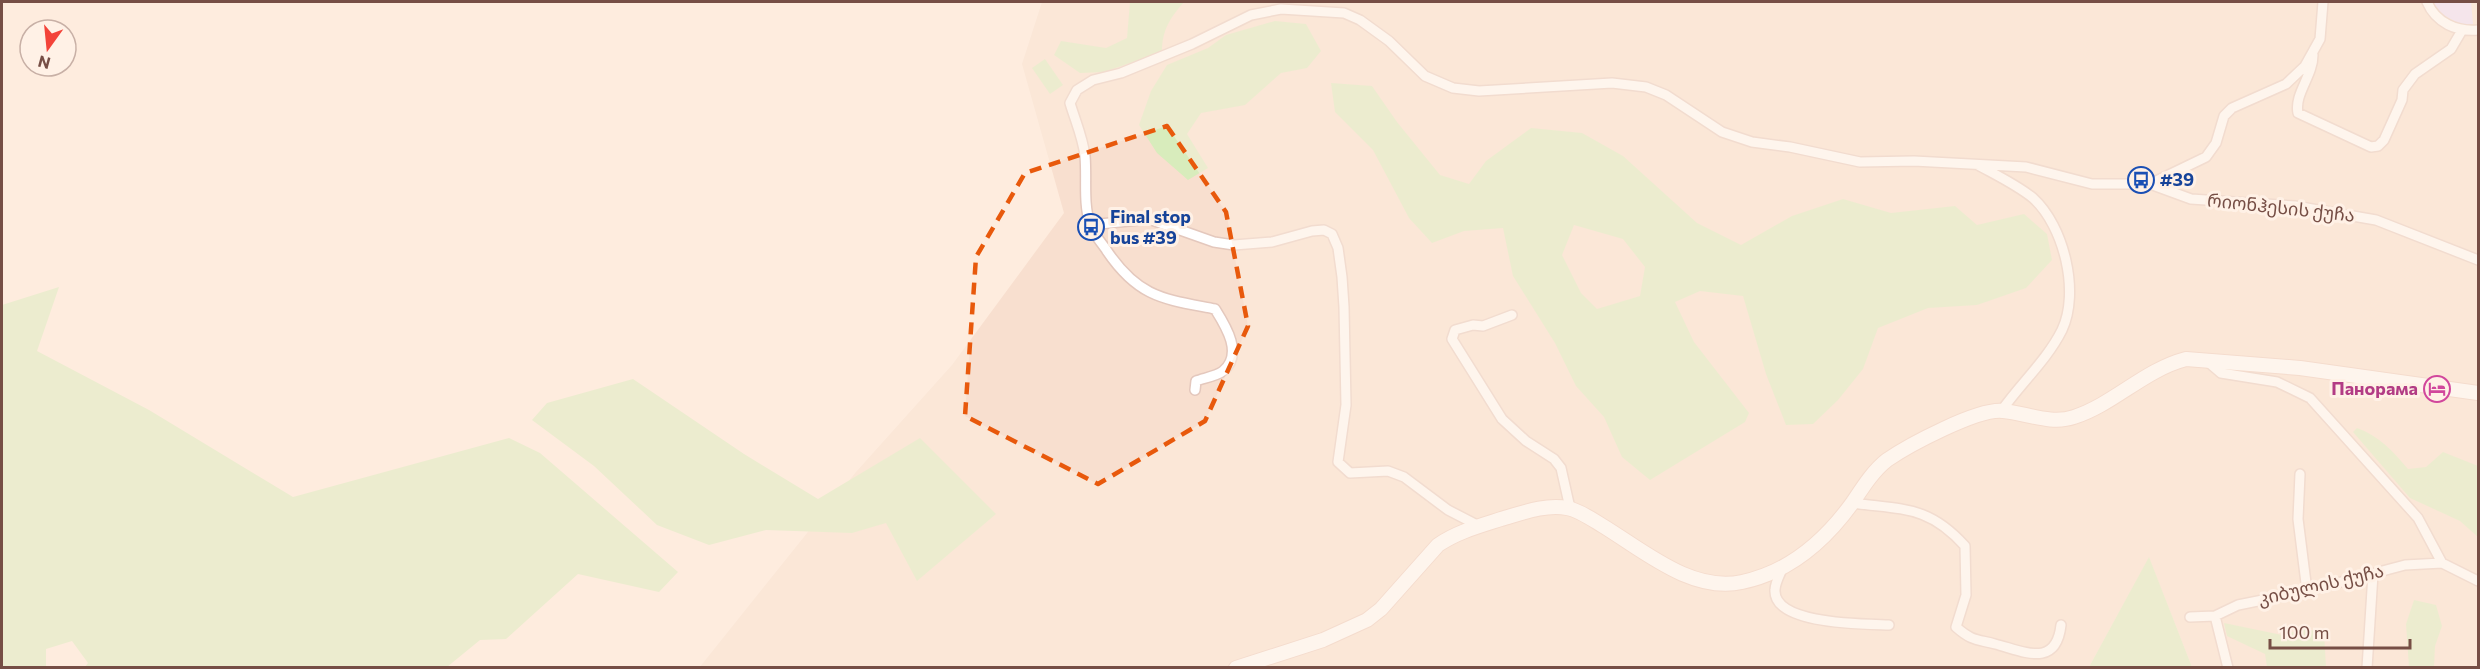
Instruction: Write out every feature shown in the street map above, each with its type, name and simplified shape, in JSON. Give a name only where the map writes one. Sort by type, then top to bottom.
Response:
[{"type":"main road","points":[[1236,668],[1323,640],[1367,620],[1381,609],[1438,545],[1479,526],[1542,508],[1570,508],[1676,571],[1698,580],[1721,585],[1743,582],[1783,567],[1810,550],[1888,460],[1961,421],[1987,411],[2002,410],[2047,419],[2072,418],[2168,364],[2186,359],[2300,368],[2478,393]]},
{"type":"street","points":[[1195,390],[1196,381],[1224,370],[1231,359],[1231,334],[1215,309],[1173,303],[1149,293],[1132,281],[1113,260],[1090,225],[1086,201],[1084,153],[1070,103],[1077,90],[1093,80],[1121,73],[1192,44],[1251,15],[1283,5],[1344,13],[1389,41],[1425,76],[1453,88],[1479,91],[1612,83],[1646,87],[1666,95],[1722,132],[1752,142],[1790,147],[1860,162],[1976,163],[2026,167],[2092,184],[2150,183],[2206,157],[2216,143],[2224,116],[2232,108],[2286,84],[2305,66],[2313,53],[2323,24],[2323,2]]},
{"type":"street","points":[[2427,2],[2430,9],[2448,25],[2461,32],[2478,30]]},
{"type":"street","points":[[2313,53],[2313,65],[2296,105],[2298,114],[2371,147],[2378,146],[2384,140],[2402,100],[2403,90],[2409,82],[2415,75],[2451,50],[2461,32]]},
{"type":"street","points":[[1976,163],[2032,198],[2056,232],[2066,265],[2069,302],[2062,328],[2048,354],[2002,410]]},
{"type":"street","name":"რიონჰესის ქუჩა","points":[[2150,183],[2192,199],[2295,206],[2376,220],[2478,260]]},
{"type":"street","points":[[1090,225],[1149,219],[1234,246],[1272,242],[1312,231],[1324,230],[1332,234],[1338,248],[1344,307],[1346,405],[1338,462],[1350,473],[1388,471],[1404,477],[1448,510],[1479,526]]},
{"type":"street","points":[[1512,315],[1483,326],[1473,325],[1455,330],[1452,339],[1502,419],[1526,441],[1554,459],[1561,468],[1570,508]]},
{"type":"street","points":[[2206,360],[2221,373],[2277,382],[2310,398],[2418,518],[2442,563]]},
{"type":"street","points":[[2300,474],[2298,519],[2307,591]]},
{"type":"street","points":[[1852,503],[1914,511],[1936,519],[1965,546],[1966,595],[1956,627],[1974,641],[1995,644],[2019,653],[2040,653],[2052,649],[2059,640],[2061,625]]},
{"type":"street","name":"კიბულის ქუჩა","points":[[2216,616],[2246,603],[2307,591],[2405,565],[2442,563],[2478,581]]},
{"type":"street","points":[[1783,567],[1775,591],[1779,603],[1788,612],[1843,624],[1889,625]]},
{"type":"street","points":[[2367,668],[2373,605],[2373,574]]},
{"type":"street","points":[[2190,617],[2216,616],[2228,668]]},
{"type":"highlighted area","points":[[1167,126],[1226,212],[1248,326],[1205,421],[1098,484],[965,416],[976,257],[1025,173]]},
{"type":"shaded area","points":[[1042,2],[2478,2],[2478,667],[2192,667],[2149,558],[2089,667],[699,668],[856,472],[952,365],[1064,213],[1022,64]]},
{"type":"shaded area","points":[[2431,2],[2471,2],[2473,24],[2461,25],[2435,10]]},
{"type":"green space","points":[[1130,2],[1184,2],[1168,25],[1163,37],[1162,52],[1104,72],[1080,73],[1054,55],[1061,41],[1106,48],[1127,38]]},
{"type":"green space","points":[[1275,21],[1306,24],[1321,51],[1307,68],[1281,73],[1245,105],[1201,113],[1187,134],[1208,168],[1188,180],[1157,153],[1139,125],[1151,91],[1167,65],[1208,48],[1226,35]]},
{"type":"green space","points":[[1045,59],[1063,85],[1050,94],[1032,68]]},
{"type":"green space","points":[[1331,83],[1372,86],[1397,122],[1440,175],[1469,184],[1486,161],[1531,128],[1582,133],[1623,156],[1697,223],[1741,245],[1792,216],[1843,199],[1891,213],[1955,206],[1977,225],[2024,214],[2047,234],[2052,260],[2026,288],[1977,305],[1928,308],[1878,328],[1863,369],[1838,400],[1813,424],[1786,425],[1766,374],[1743,296],[1700,291],[1675,302],[1694,342],[1749,413],[1745,422],[1650,480],[1622,457],[1604,417],[1576,386],[1555,343],[1513,276],[1503,228],[1464,231],[1432,243],[1409,218],[1373,150],[1335,112]],"holes":[[[1574,225],[1623,239],[1645,267],[1640,296],[1597,309],[1581,293],[1562,255]]]},
{"type":"green space","points":[[59,287],[37,351],[149,410],[293,497],[509,438],[540,453],[678,572],[659,592],[578,574],[506,639],[480,640],[447,667],[85,667],[88,663],[72,641],[46,649],[46,667],[2,667],[2,305]]},
{"type":"green space","points":[[633,379],[744,454],[818,499],[920,438],[996,514],[917,581],[886,523],[852,533],[766,530],[709,545],[657,525],[594,466],[532,420],[547,403]]},
{"type":"green space","points":[[2357,428],[2372,435],[2385,445],[2408,469],[2426,467],[2443,452],[2478,466],[2478,537],[2460,521],[2410,498],[2353,432]]},
{"type":"green space","points":[[2149,557],[2192,667],[2089,667]]},
{"type":"green space","points":[[2414,600],[2436,605],[2442,626],[2435,646],[2434,667],[2409,667],[2406,624]]},
{"type":"green space","points":[[2224,623],[2282,635],[2303,629],[2324,632],[2326,667],[2267,667],[2265,654],[2227,636]]},
{"type":"place","name":"#39","points":[[2141,180]]},
{"type":"place","name":"Final stop bus #39","points":[[1091,227]]},
{"type":"place","name":"Панорама","points":[[2437,389]]}]
